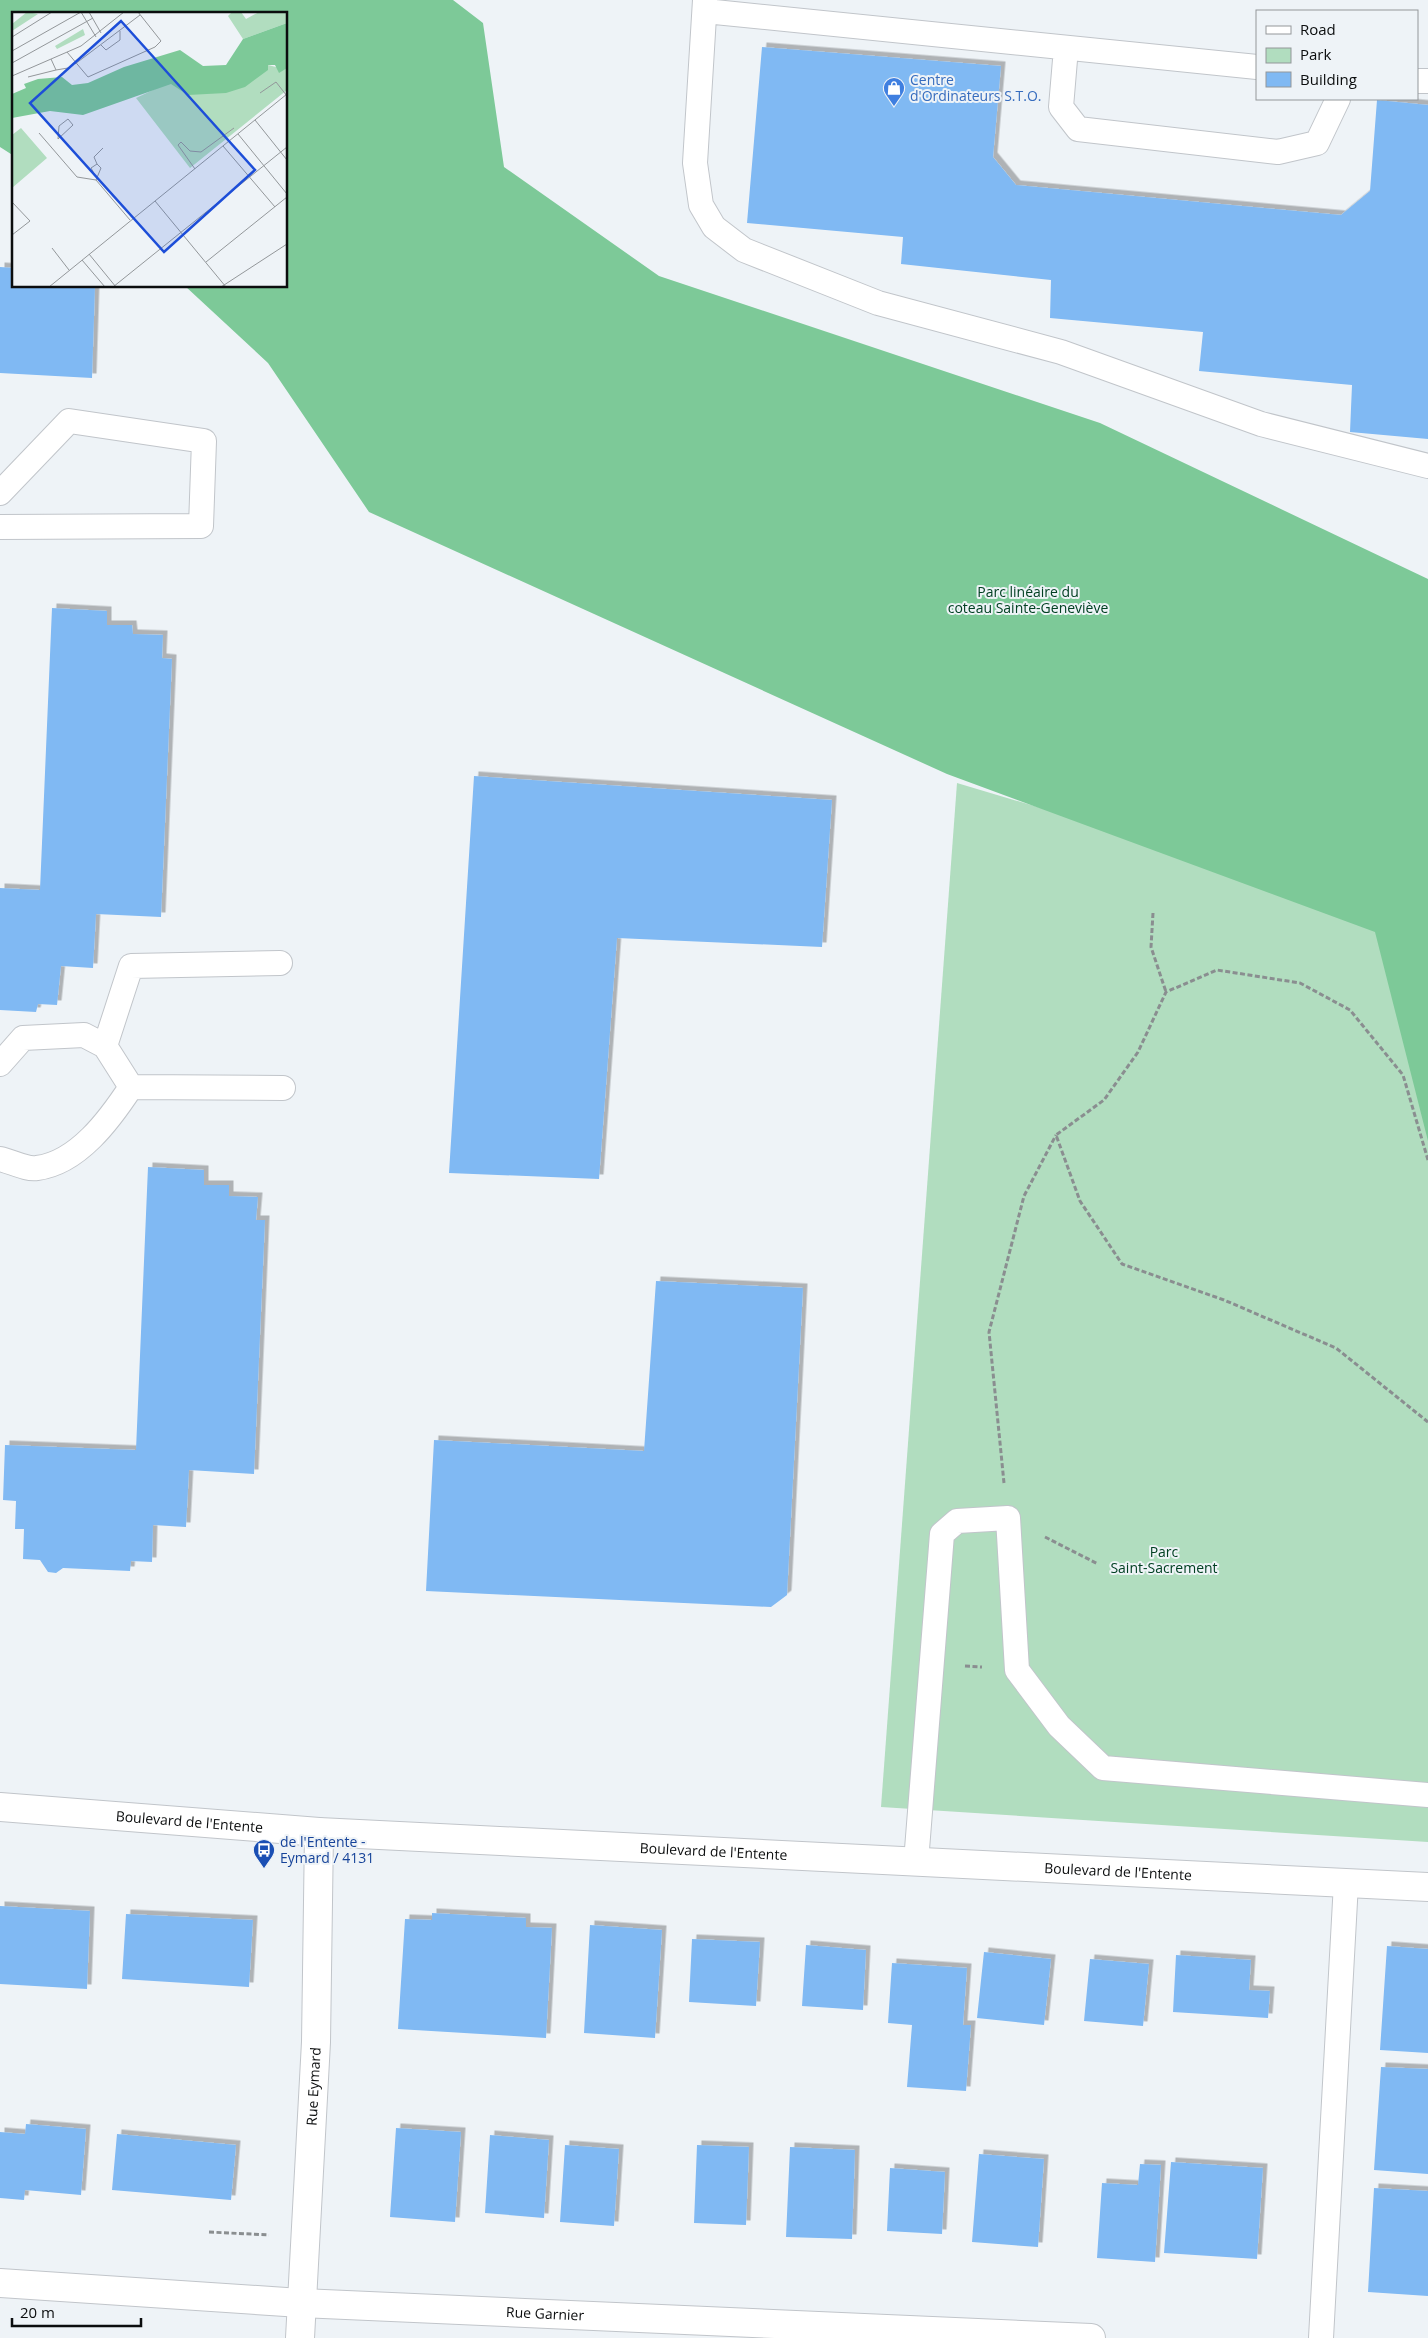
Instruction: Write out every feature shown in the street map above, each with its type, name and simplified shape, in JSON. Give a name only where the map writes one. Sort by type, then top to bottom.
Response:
[{"type":"street","name":"Boulevard de l'Entente","points":[[0,1807],[319,1832],[1428,1887]]},
{"type":"street","name":"Rue Eymard","points":[[300,2338],[316,2042],[319,1832]]},
{"type":"street","name":"Rue Garnier","points":[[0,2284],[301,2303],[1091,2338]]},
{"type":"lane","points":[[1256,67],[1066,48],[705,5],[695,163],[701,205],[714,227],[744,250],[878,303],[1061,352],[1261,424],[1428,466]]},
{"type":"lane","points":[[1066,48],[1061,107],[1078,129],[1278,152],[1317,143],[1338,100]]},
{"type":"lane","points":[[0,493],[69,422],[204,440],[201,526],[0,528]]},
{"type":"lane","points":[[106,1046],[131,966],[280,963]]},
{"type":"lane","points":[[0,1064],[23,1038],[84,1035],[106,1046],[131,1088]]},
{"type":"lane","points":[[131,1088],[283,1088]]},
{"type":"lane","points":[[0,1159],[36,1169],[72,1155],[107,1122],[131,1088]]},
{"type":"lane","points":[[916,1862],[942,1534],[957,1521],[1008,1518],[1017,1670],[1059,1726],[1104,1768],[1428,1795]]},
{"type":"lane","points":[[1321,2338],[1346,1883]]},
{"type":"path","points":[[1152,914],[1151,947],[1166,992]]},
{"type":"path","points":[[1098,1564],[1008,1518],[989,1332],[1024,1196],[1056,1135],[1104,1100],[1138,1052],[1166,992],[1216,970],[1300,983],[1350,1010],[1403,1075],[1428,1160]]},
{"type":"path","points":[[1056,1135],[1080,1201],[1122,1264],[1224,1300],[1336,1348],[1428,1422]]},
{"type":"path","points":[[932,1663],[1017,1670]]},
{"type":"green space","name":"Parc linéaire du coteau Sainte-Geneviève","points":[[0,0],[453,0],[483,23],[504,167],[659,276],[1100,423],[1428,579],[1428,1141],[1375,932],[947,774],[369,512],[268,363],[187,288],[288,288],[288,12],[12,12],[12,155],[0,147]]},
{"type":"green space","name":"Parc Saint-Sacrement","points":[[957,783],[1377,908],[1428,988],[1428,1842],[881,1807]]},
{"type":"building","points":[[762,47],[1001,66],[993,157],[1016,185],[1341,215],[1370,191],[1377,100],[1428,105],[1428,439],[1350,432],[1352,385],[1199,371],[1203,332],[1050,318],[1051,280],[901,264],[903,237],[747,223]]},
{"type":"building","points":[[0,267],[12,268],[12,288],[95,288],[92,378],[0,373]]},
{"type":"building","points":[[52,608],[107,611],[107,625],[132,625],[133,634],[163,635],[162,658],[172,659],[161,917],[96,914],[93,968],[61,966],[57,1005],[38,1004],[36,1012],[0,1010],[0,888],[40,890]]},
{"type":"building","points":[[474,776],[832,800],[822,947],[617,938],[599,1179],[449,1173]]},
{"type":"building","points":[[148,1167],[204,1170],[204,1185],[229,1185],[229,1196],[258,1197],[256,1220],[265,1220],[254,1474],[189,1470],[186,1527],[153,1525],[152,1562],[131,1561],[130,1571],[63,1568],[56,1573],[48,1572],[40,1560],[23,1559],[24,1529],[15,1529],[16,1501],[3,1500],[5,1445],[136,1450]]},
{"type":"building","points":[[656,1281],[803,1288],[787,1595],[771,1607],[426,1591],[434,1440],[644,1451]]},
{"type":"building","points":[[0,1906],[90,1911],[87,1989],[0,1984]]},
{"type":"building","points":[[432,1913],[526,1918],[526,1927],[552,1928],[546,2038],[398,2029],[405,1919],[432,1920]]},
{"type":"building","points":[[126,1914],[253,1920],[249,1987],[122,1979]]},
{"type":"building","points":[[590,1925],[662,1930],[655,2038],[584,2033]]},
{"type":"building","points":[[692,1939],[760,1942],[756,2006],[689,2002]]},
{"type":"building","points":[[806,1945],[866,1950],[863,2010],[802,2006]]},
{"type":"building","points":[[1387,1946],[1428,1949],[1428,2053],[1380,2050]]},
{"type":"building","points":[[984,1952],[1051,1959],[1044,2025],[977,2018]]},
{"type":"building","points":[[1176,1955],[1251,1960],[1249,1990],[1270,1991],[1268,2018],[1173,2012]]},
{"type":"building","points":[[1090,1959],[1149,1964],[1143,2026],[1084,2021]]},
{"type":"building","points":[[892,1963],[967,1968],[963,2025],[971,2025],[966,2091],[907,2087],[912,2025],[888,2023]]},
{"type":"building","points":[[1381,2067],[1428,2069],[1428,2174],[1374,2170]]},
{"type":"building","points":[[26,2124],[86,2129],[81,2195],[25,2190],[24,2200],[0,2198],[0,2132],[25,2134]]},
{"type":"building","points":[[396,2128],[461,2132],[455,2222],[390,2217]]},
{"type":"building","points":[[117,2134],[236,2145],[231,2200],[112,2190]]},
{"type":"building","points":[[490,2135],[549,2140],[544,2218],[485,2213]]},
{"type":"building","points":[[565,2145],[619,2149],[614,2226],[560,2222]]},
{"type":"building","points":[[697,2145],[749,2147],[746,2225],[694,2223]]},
{"type":"building","points":[[790,2147],[855,2150],[852,2239],[786,2237]]},
{"type":"building","points":[[979,2154],[1044,2159],[1038,2247],[972,2242]]},
{"type":"building","points":[[1171,2162],[1263,2168],[1257,2259],[1164,2253]]},
{"type":"building","points":[[1140,2164],[1161,2165],[1155,2262],[1097,2258],[1102,2183],[1138,2185]]},
{"type":"building","points":[[890,2168],[945,2172],[942,2234],[887,2231]]},
{"type":"building","points":[[1374,2188],[1428,2191],[1428,2296],[1368,2292]]},
{"type":"place","name":"Centre d'Ordinateurs S.T.O.","points":[[894,107]]},
{"type":"place","name":"de l'Entente - Eymard / 4131","points":[[264,1869]]}]
